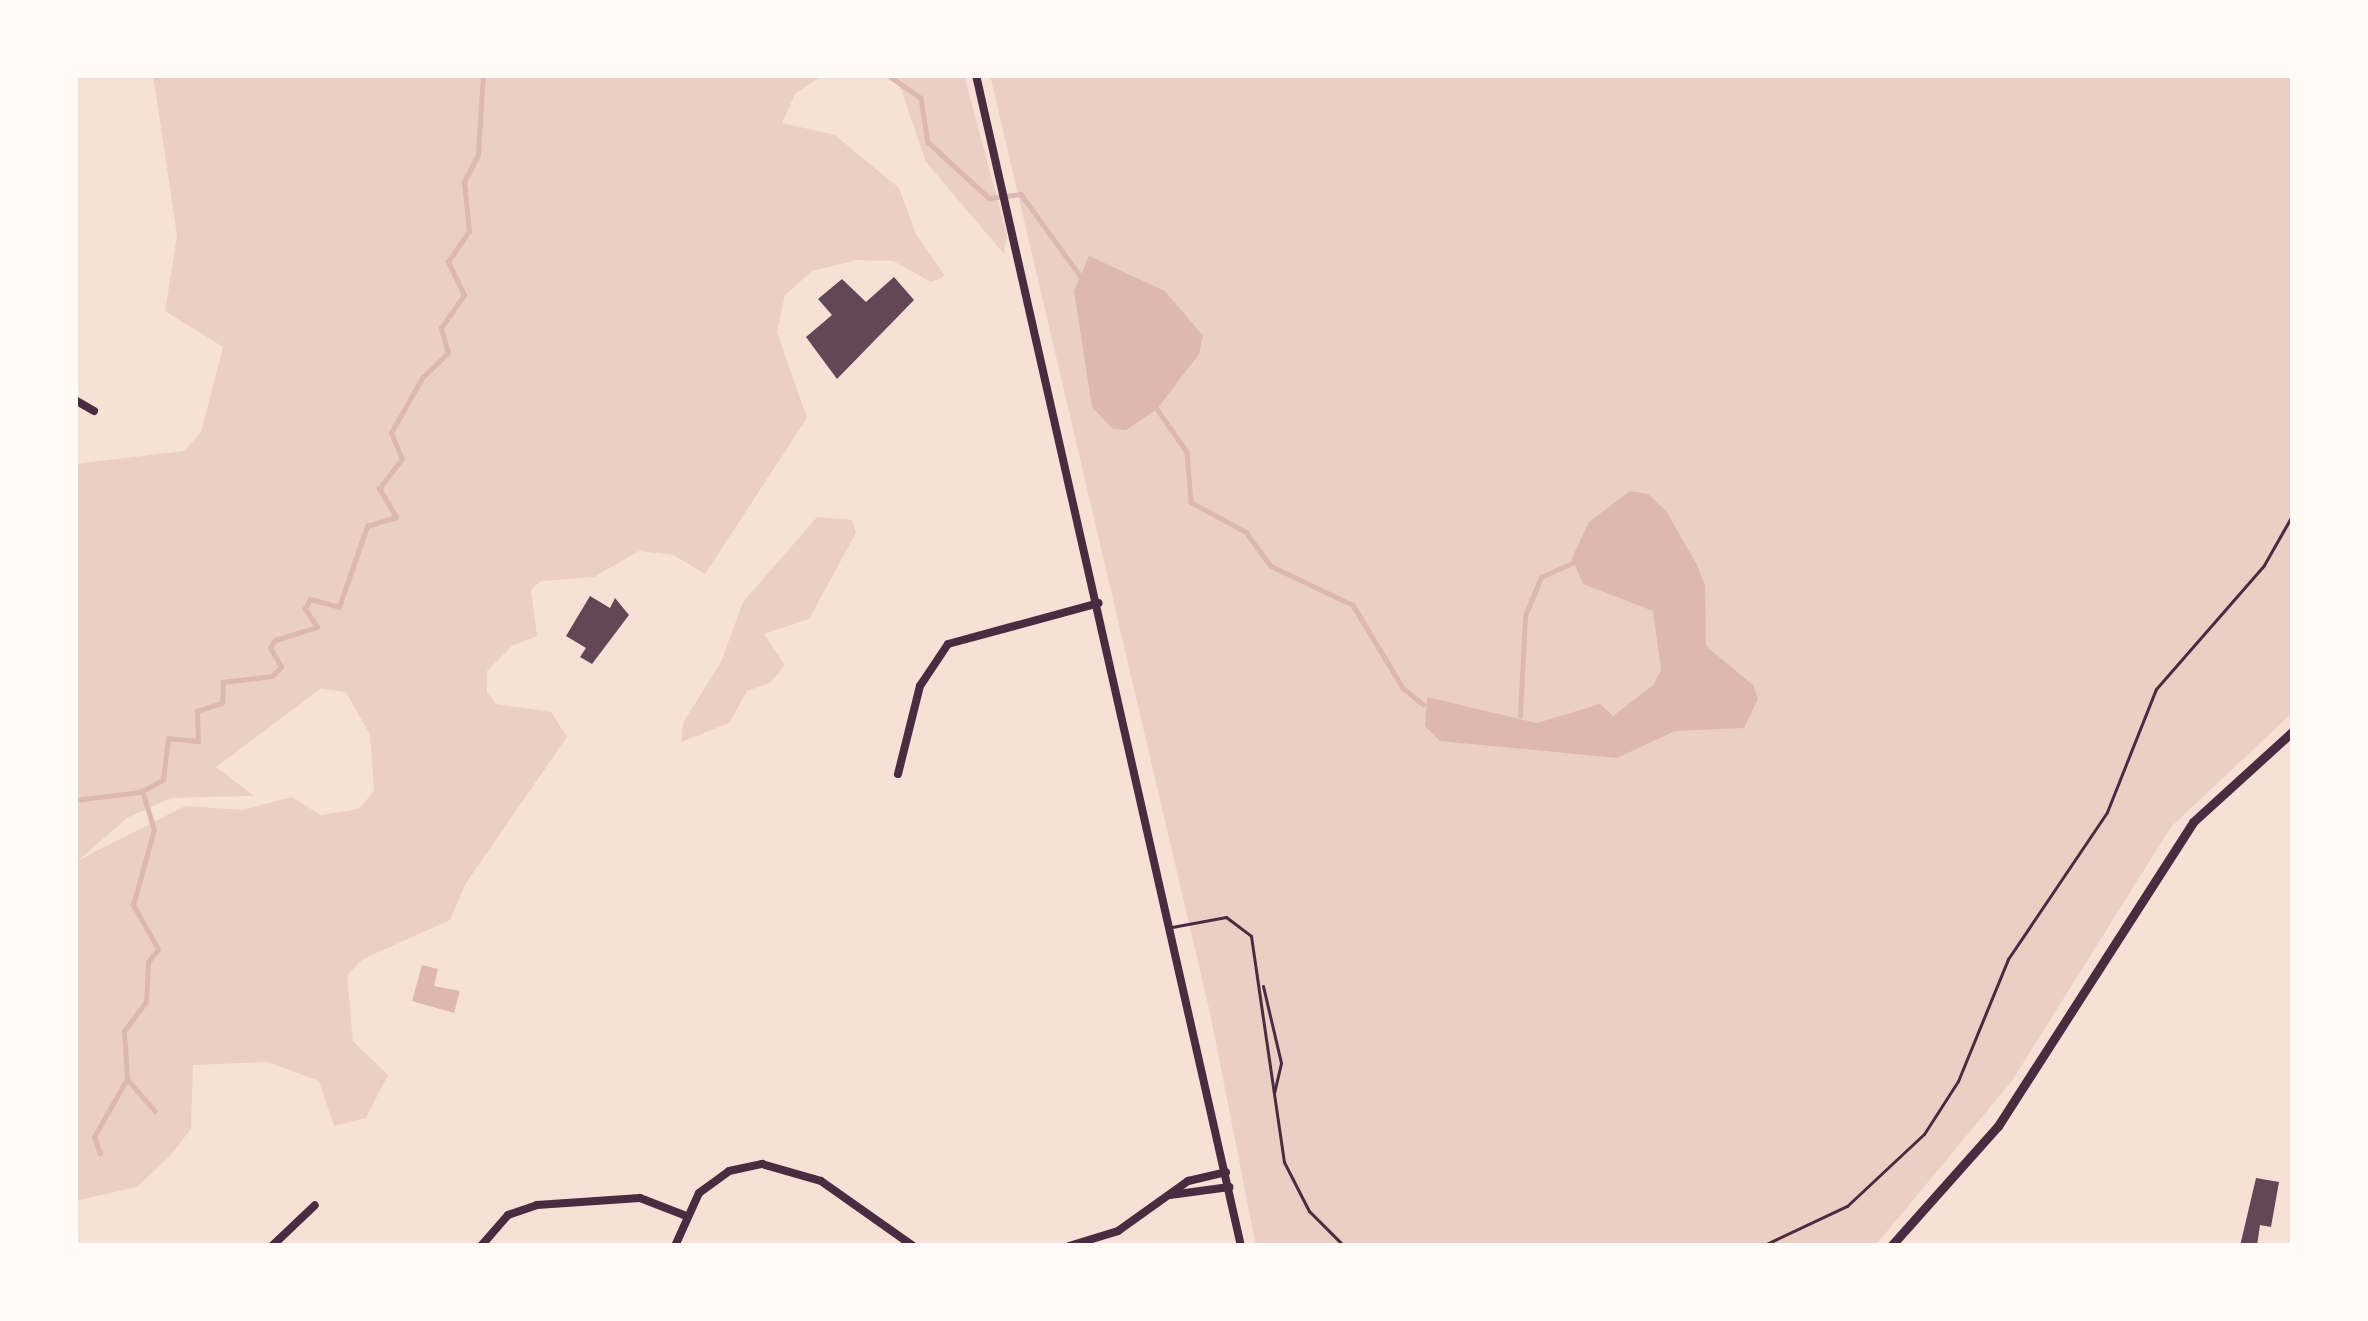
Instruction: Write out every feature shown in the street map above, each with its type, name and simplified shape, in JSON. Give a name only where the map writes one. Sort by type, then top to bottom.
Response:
[{"type":"street","points":[[976,75],[1241,1246]]},
{"type":"street","points":[[75,400],[94,411]]},
{"type":"street","points":[[898,774],[924,676],[948,644],[1099,603]]},
{"type":"street","points":[[1891,1246],[1998,1126],[2193,822],[2293,730]]},
{"type":"street","points":[[675,1246],[684,1215],[729,1171],[774,1164],[835,1189],[913,1246]]},
{"type":"street","points":[[1069,1246],[1118,1231],[1169,1195],[1226,1172]]},
{"type":"street","points":[[1169,1195],[1229,1187]]},
{"type":"street","points":[[481,1246],[499,1222],[537,1205],[640,1198],[684,1215]]},
{"type":"street","points":[[272,1246],[315,1205]]},
{"type":"lane","points":[[1762,1246],[1847,1206],[1924,1134],[1958,1081],[1997,979],[2107,812],[2156,689],[2264,565],[2293,514]]},
{"type":"lane","points":[[1172,927],[1234,920],[1255,943],[1274,1094],[1294,1187],[1344,1246]]},
{"type":"lane","points":[[1261,982],[1281,1063],[1274,1094]]},
{"type":"shaded area","points":[[153,75],[823,75],[795,94],[782,123],[835,135],[899,188],[916,234],[945,276],[931,282],[893,261],[858,260],[812,271],[785,295],[777,332],[807,418],[705,574],[673,555],[639,551],[594,577],[541,581],[531,590],[537,636],[512,646],[487,671],[487,692],[496,704],[551,712],[567,737],[466,883],[450,920],[363,959],[347,975],[353,1041],[388,1075],[366,1118],[334,1126],[319,1081],[268,1062],[193,1065],[191,1129],[170,1156],[137,1187],[75,1201],[75,464],[184,451],[201,432],[223,347],[165,311],[177,236]],"holes":[[[320,689],[346,692],[370,735],[374,791],[359,809],[321,815],[292,797],[243,810],[185,806],[79,860],[127,818],[171,798],[254,796],[216,767]]]},
{"type":"shaded area","points":[[896,75],[964,75],[1007,235],[1004,254],[926,162]]},
{"type":"shaded area","points":[[990,75],[2293,75],[2293,712],[2171,827],[2012,1081],[1875,1246],[1256,1246],[1210,1013]]},
{"type":"shaded area","points":[[1089,256],[1165,291],[1203,336],[1199,354],[1157,409],[1126,430],[1113,429],[1092,407],[1074,291]]},
{"type":"shaded area","points":[[1630,491],[1648,494],[1666,511],[1696,563],[1705,585],[1706,646],[1753,685],[1758,699],[1744,728],[1675,731],[1617,758],[1440,741],[1425,726],[1427,697],[1537,723],[1600,704],[1613,716],[1653,685],[1661,670],[1653,611],[1583,584],[1572,558],[1589,522]]},
{"type":"shaded area","points":[[817,517],[852,520],[856,533],[809,619],[764,634],[785,665],[770,683],[747,691],[729,723],[681,742],[683,723],[721,662],[743,602]]},
{"type":"shaded area","points":[[422,965],[438,969],[434,986],[460,991],[454,1013],[412,1001]]},
{"type":"building","points":[[894,277],[914,300],[837,379],[806,337],[832,315],[818,299],[842,279],[866,302]]},
{"type":"building","points":[[590,596],[610,608],[615,598],[629,615],[592,664],[580,657],[586,648],[566,636]]},
{"type":"building","points":[[2256,1178],[2279,1182],[2271,1227],[2260,1225],[2257,1246],[2240,1246]]},
{"type":"waterway","points":[[100,1154],[94,1137],[127,1079],[124,1031],[146,1002],[148,962],[158,949],[133,905],[154,830],[142,791],[163,780],[168,738],[198,741],[197,711],[222,703],[223,682],[272,676],[281,667],[270,648],[275,640],[317,627],[305,609],[310,599],[339,607],[367,526],[396,517],[379,489],[402,459],[391,433],[422,378],[448,353],[441,328],[464,295],[448,262],[469,231],[464,182],[478,154],[483,75]]},
{"type":"waterway","points":[[888,75],[921,98],[928,142],[989,198],[1021,194],[1081,277]]},
{"type":"waterway","points":[[1155,406],[1187,452],[1191,502],[1246,532],[1271,566],[1353,605],[1403,688],[1423,704]]},
{"type":"waterway","points":[[1520,716],[1525,616],[1541,577],[1573,563]]},
{"type":"waterway","points":[[75,800],[140,792]]},
{"type":"waterway","points":[[128,1080],[155,1111]]}]
